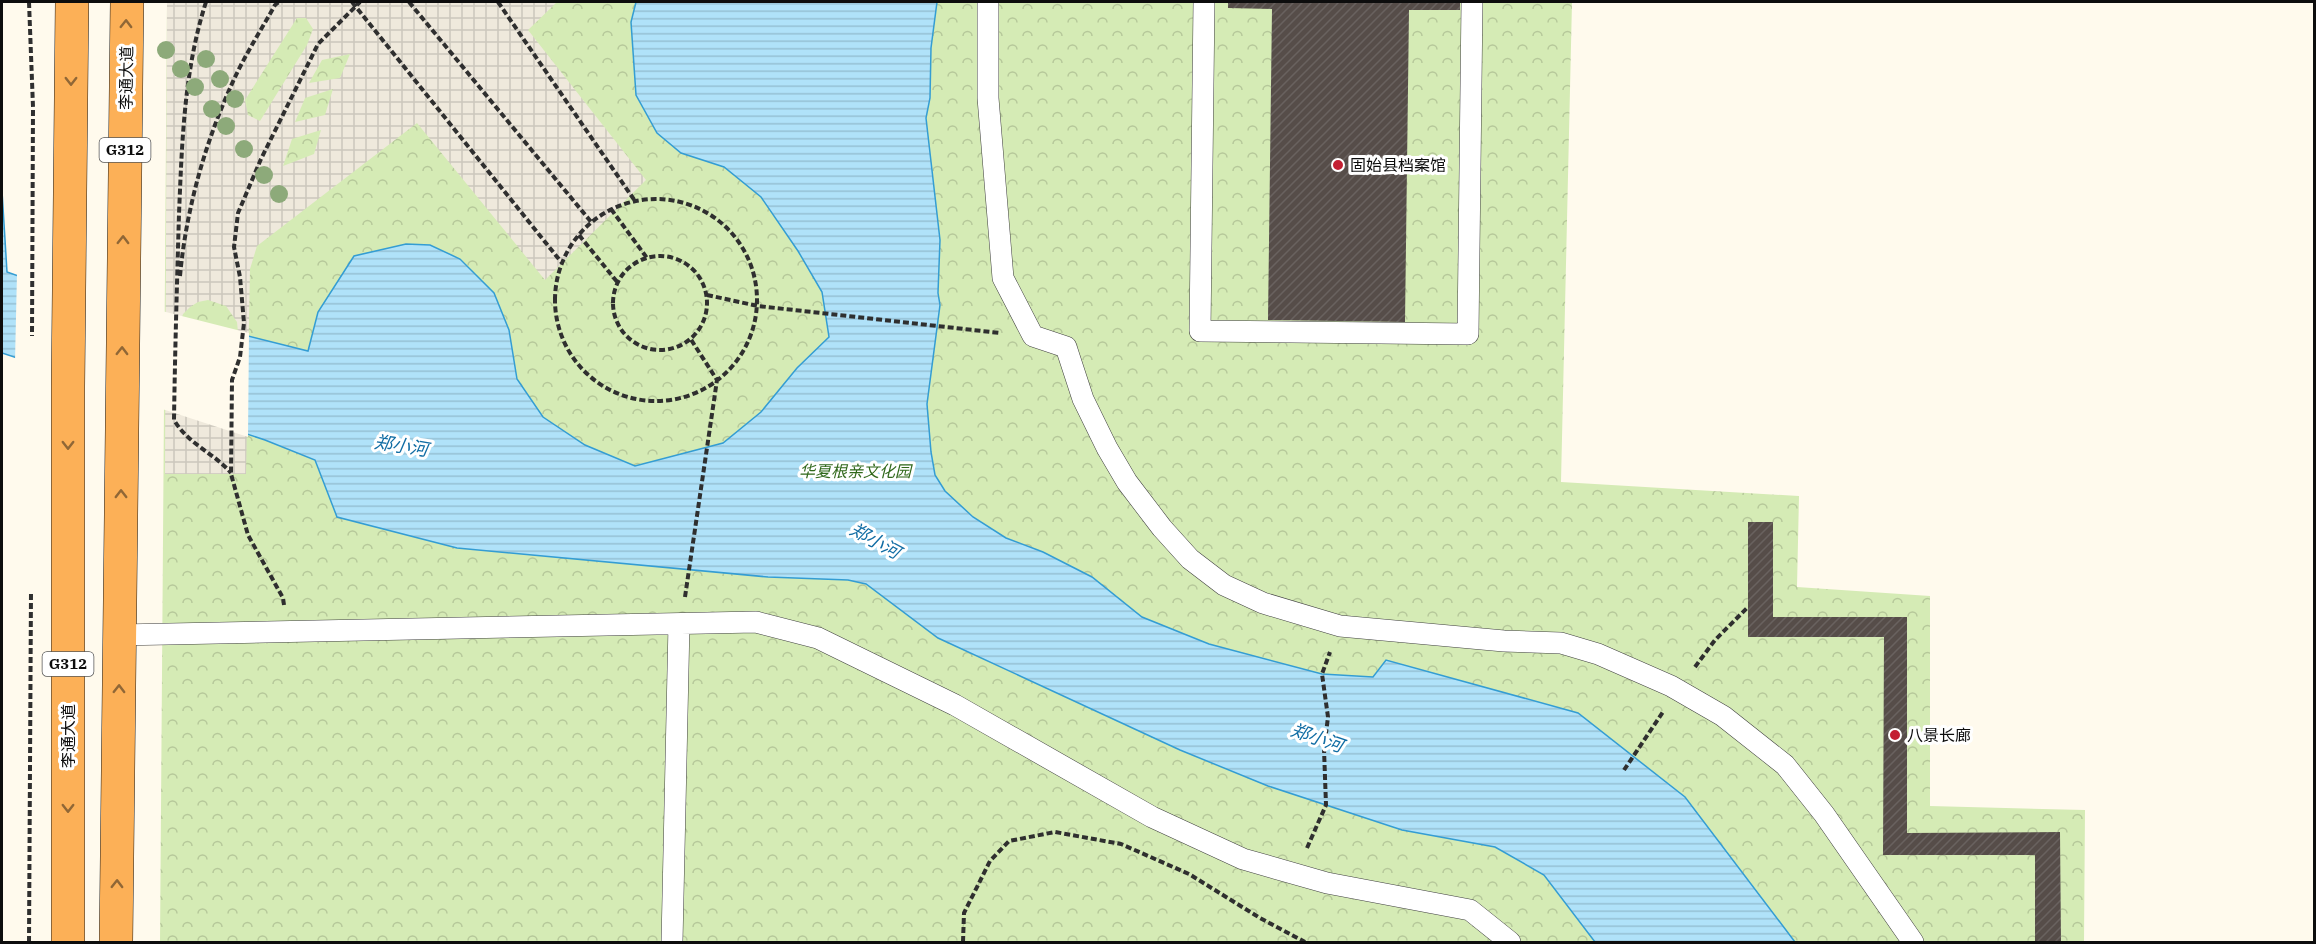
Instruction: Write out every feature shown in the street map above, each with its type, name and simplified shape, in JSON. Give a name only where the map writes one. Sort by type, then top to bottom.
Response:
[{"type":"highway","name":"李通大道","points":[[68,942],[68,386],[72,2]]},
{"type":"highway","name":"李通大道","points":[[119,635],[127,2]]},
{"type":"highway","name":"G312","points":[[116,942],[119,635]]},
{"type":"lane","points":[[988,2],[988,98],[1003,278],[1033,336],[1066,347],[1083,399],[1107,448],[1127,482],[1162,528],[1190,559],[1224,585],[1254,599],[1340,626],[1504,641],[1560,643],[1598,654],[1671,686],[1723,716],[1785,765],[1824,814],[1913,942]]},
{"type":"lane","points":[[1204,2],[1200,331],[1456,334],[1468,334],[1472,2]]},
{"type":"lane","points":[[119,635],[756,622],[818,638],[955,705],[1152,817],[1243,859],[1327,883],[1470,910],[1510,942]]},
{"type":"lane","points":[[672,942],[679,624]]},
{"type":"path","points":[[29,2],[33,107],[32,341]]},
{"type":"path","points":[[206,2],[196,33],[187,87],[183,135],[174,420],[182,434],[212,457],[220,460],[231,474]]},
{"type":"path","points":[[176,313],[183,243],[196,183],[231,86],[275,5],[279,2]]},
{"type":"path","points":[[288,632],[283,598],[248,535],[231,474],[232,380],[240,357],[243,330],[240,277],[234,247],[238,213],[261,159],[318,44],[354,4],[360,2]]},
{"type":"path","points":[[409,2],[592,223]]},
{"type":"path","points":[[498,2],[635,201]]},
{"type":"path","points":[[354,4],[562,263]]},
{"type":"path","points":[[644,198],[680,200],[712,214],[738,239],[754,271],[758,306],[750,340],[731,370],[702,392],[668,402],[633,400],[600,386],[575,362],[559,330],[554,294],[562,263],[579,235],[592,223],[611,209],[644,198]]},
{"type":"path","points":[[611,209],[647,258]]},
{"type":"path","points":[[579,235],[618,283]]},
{"type":"path","points":[[653,256],[671,257],[687,264],[700,278],[707,295],[706,313],[698,330],[685,343],[668,349],[649,349],[633,341],[620,328],[614,310],[618,283],[622,275],[635,263],[653,256]]},
{"type":"path","points":[[707,295],[758,306],[981,331]]},
{"type":"path","points":[[688,585],[717,380],[690,338]]},
{"type":"path","points":[[29,942],[31,588]]},
{"type":"path","points":[[1320,818],[1326,805],[1324,749],[1328,717],[1322,675],[1331,650]]},
{"type":"path","points":[[963,942],[964,914],[990,861],[1009,841],[1055,832],[1121,844],[1189,874],[1260,918],[1305,942]]},
{"type":"green space","name":"华夏根亲文化园","points":[[167,2],[1572,2],[1561,482],[1799,496],[1797,587],[1930,596],[1930,806],[2085,810],[2084,942],[160,942]]},
{"type":"shaded area","points":[[167,2],[557,2],[528,30],[646,180],[545,280],[417,123],[257,246],[250,269],[246,474],[165,474]],"holes":[[[297,18],[306,18],[313,29],[307,45],[260,121],[248,115],[245,100]],[[350,54],[340,78],[309,83],[322,60]],[[333,89],[325,115],[295,122],[305,98]],[[321,130],[314,154],[283,166],[292,139]],[[208,300],[226,306],[237,322],[238,332],[180,323],[183,314],[190,307]]]},
{"type":"water","name":"郑小河","points":[[636,2],[937,2],[931,48],[930,98],[926,118],[940,240],[938,293],[940,305],[927,404],[935,475],[945,491],[973,517],[1006,538],[1043,552],[1092,577],[1142,617],[1209,644],[1322,674],[1373,677],[1386,660],[1578,713],[1685,797],[1795,942],[1595,942],[1544,875],[1495,847],[1402,830],[1268,786],[1180,750],[938,638],[866,584],[848,580],[768,577],[457,548],[337,517],[315,460],[265,440],[2,353],[2,191],[7,272],[38,283],[308,351],[318,312],[354,256],[406,244],[430,245],[460,259],[494,293],[509,330],[517,379],[543,417],[585,445],[635,466],[723,443],[761,412],[797,368],[829,337],[822,292],[798,251],[761,197],[724,167],[681,153],[657,133],[636,95],[631,22]]},
{"type":"pier","points":[[17,273],[249,333],[248,437],[15,361]]},
{"type":"building","name":"固始县档案馆","points":[[1228,2],[1460,2],[1460,10],[1409,10],[1405,322],[1268,320],[1272,9],[1228,8]]},
{"type":"building","name":"八景长廊","points":[[1748,522],[1773,522],[1773,617],[1907,617],[1907,833],[2060,832],[2061,942],[2035,942],[2035,855],[1883,855],[1884,637],[1748,637]]},
{"type":"place","name":"固始县档案馆","points":[[1338,165]]},
{"type":"place","name":"八景长廊","points":[[1895,735]]}]
